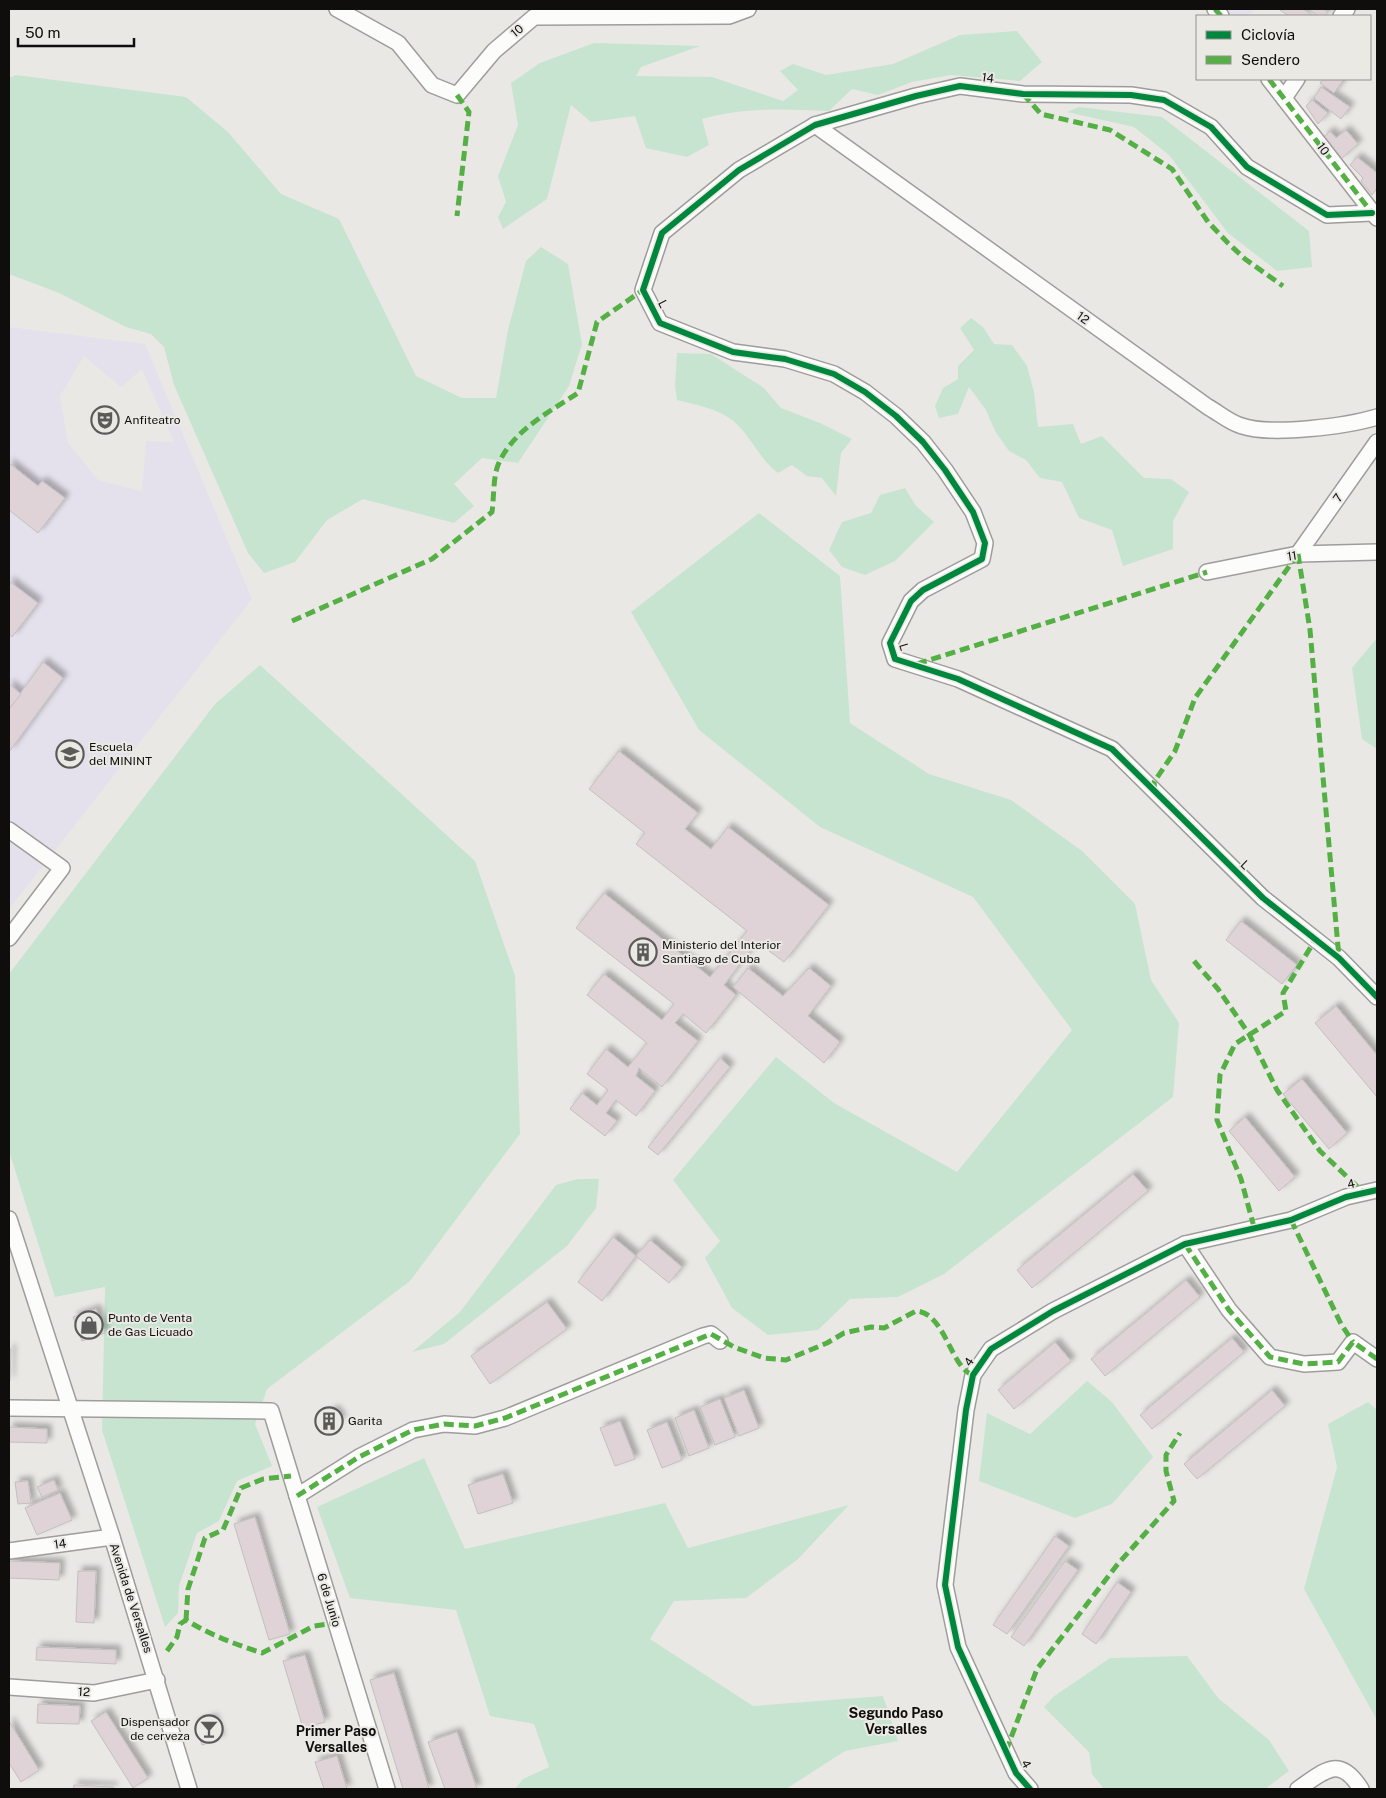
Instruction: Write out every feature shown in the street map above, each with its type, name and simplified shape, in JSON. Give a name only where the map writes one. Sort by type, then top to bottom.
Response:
[{"type":"street","name":"10","points":[[337,9],[398,43],[432,86],[457,95],[494,51],[534,17],[729,16],[748,9]]},
{"type":"street","name":"10","points":[[1270,80],[1375,212]]},
{"type":"street","points":[[1284,98],[1296,80]]},
{"type":"street","name":"14","points":[[643,290],[662,233],[739,170],[815,125],[960,86],[1023,94],[1132,95],[1164,100],[1212,127],[1247,167],[1327,215],[1375,212]]},
{"type":"street","name":"12","points":[[815,125],[1192,396],[1241,426],[1264,430],[1297,429],[1377,417]]},
{"type":"street","name":"L","points":[[643,290],[660,323],[733,352],[785,359],[834,374],[865,392],[896,416],[923,442],[945,470],[973,512],[985,542],[982,559],[923,590],[911,601],[890,643],[895,659],[958,679],[1112,749],[1263,898],[1339,958],[1377,997]]},
{"type":"street","name":"7","points":[[1298,554],[1377,442]]},
{"type":"street","name":"11","points":[[1207,572],[1298,554],[1377,552]]},
{"type":"street","points":[[9,830],[62,868],[9,938]]},
{"type":"street","name":"4","points":[[1030,1789],[1016,1773],[958,1647],[945,1585],[966,1410],[973,1375],[992,1349],[1054,1311],[1185,1244],[1290,1220],[1346,1197],[1377,1190]]},
{"type":"street","name":"Avenida de Versalles","points":[[9,1220],[112,1537],[189,1789]]},
{"type":"street","points":[[1185,1244],[1229,1310],[1270,1357],[1304,1364],[1338,1362],[1353,1342],[1377,1358]]},
{"type":"street","points":[[296,1496],[359,1457],[413,1430],[444,1424],[475,1426],[505,1418],[702,1336],[711,1334],[720,1341]]},
{"type":"street","points":[[9,1408],[69,1409]]},
{"type":"street","name":"6 de Junio","points":[[69,1409],[271,1411],[387,1789]]},
{"type":"street","name":"14","points":[[9,1551],[112,1537]]},
{"type":"street","name":"12","points":[[9,1687],[94,1693],[157,1680]]},
{"type":"street","points":[[1298,1789],[1324,1771],[1341,1768],[1352,1774],[1361,1789]]},
{"type":"shaded area","points":[[1220,9],[1255,9],[1250,15],[1226,15]]},
{"type":"shaded area","name":"Escuela del MININT","points":[[9,327],[145,344],[252,599],[9,909]],"holes":[[[84,356],[121,387],[142,369],[174,442],[146,441],[142,491],[98,480],[68,443],[60,396]]]},
{"type":"green space","points":[[1017,31],[1042,62],[1020,81],[951,75],[912,82],[878,95],[852,89],[829,111],[765,110],[718,115],[702,119],[709,145],[687,157],[646,148],[635,116],[591,122],[571,105],[547,199],[503,229],[498,217],[506,202],[498,176],[518,125],[511,83],[540,63],[594,43],[700,46],[641,67],[636,76],[712,77],[783,101],[798,90],[780,71],[793,64],[826,75],[893,64],[960,35]]},
{"type":"green space","points":[[16,75],[186,97],[228,132],[281,194],[339,219],[416,376],[462,398],[496,398],[508,330],[526,261],[541,247],[568,264],[582,344],[569,386],[518,463],[482,458],[454,484],[474,506],[454,523],[363,499],[327,520],[295,562],[264,573],[248,553],[174,385],[164,347],[151,334],[126,327],[59,293],[9,274],[9,78]]},
{"type":"green space","points":[[1079,107],[1162,117],[1309,231],[1312,267],[1277,271],[1228,233],[1169,155],[1134,127],[1067,112]]},
{"type":"green space","points":[[971,318],[983,327],[994,344],[1012,345],[1027,366],[1034,392],[1038,427],[1073,424],[1081,444],[1102,436],[1144,478],[1171,479],[1189,492],[1173,521],[1173,549],[1123,566],[1112,530],[1079,518],[1062,482],[1040,478],[1026,460],[1009,451],[995,431],[986,410],[969,387],[958,414],[939,418],[935,406],[943,388],[958,379],[958,366],[974,350],[960,328]]},
{"type":"green space","points":[[677,353],[711,354],[764,388],[781,408],[820,423],[852,439],[841,453],[836,496],[822,478],[807,476],[792,465],[778,473],[765,461],[744,432],[726,416],[706,407],[677,400],[675,386]]},
{"type":"green space","points":[[905,488],[916,506],[934,522],[895,561],[865,575],[842,567],[829,550],[842,522],[871,513],[880,495]]},
{"type":"green space","points":[[759,513],[840,576],[850,723],[929,774],[1011,800],[1082,851],[1135,904],[1151,980],[1179,1023],[1173,1097],[944,1274],[898,1297],[850,1299],[818,1330],[768,1335],[732,1308],[705,1258],[720,1241],[673,1180],[776,1057],[834,1103],[957,1172],[1072,1030],[973,897],[820,827],[699,730],[631,612]]},
{"type":"green space","points":[[1377,638],[1377,749],[1362,739],[1352,668]]},
{"type":"green space","points":[[260,665],[475,861],[515,976],[520,1134],[410,1281],[267,1389],[255,1424],[272,1466],[237,1481],[219,1521],[197,1533],[179,1586],[178,1613],[165,1627],[102,1430],[105,1287],[55,1297],[9,1151],[9,974],[215,704]]},
{"type":"green space","points":[[578,1179],[599,1179],[596,1208],[567,1246],[444,1344],[412,1352],[460,1312],[556,1185]]},
{"type":"green space","points":[[1087,1381],[1112,1402],[1153,1457],[1112,1504],[1075,1518],[979,1481],[987,1413],[1030,1434]]},
{"type":"green space","points":[[1368,1402],[1377,1410],[1377,1720],[1304,1589],[1337,1467],[1328,1424]]},
{"type":"green space","points":[[424,1458],[465,1549],[665,1503],[688,1548],[849,1505],[798,1559],[746,1598],[674,1601],[650,1639],[753,1706],[883,1696],[898,1741],[845,1751],[786,1789],[515,1789],[523,1779],[549,1767],[534,1724],[490,1716],[456,1610],[350,1598],[317,1507]]},
{"type":"green space","points":[[1187,1656],[1218,1698],[1269,1740],[1289,1771],[1265,1789],[1104,1789],[1092,1774],[1089,1752],[1044,1707],[1053,1697],[1110,1658]]},
{"type":"building","points":[[1303,9],[1312,15],[1288,15],[1280,10]]},
{"type":"building","points":[[1308,9],[1323,9],[1328,12],[1326,15],[1317,15]]},
{"type":"building","points":[[1322,80],[1343,80],[1334,93],[1320,83]]},
{"type":"building","points":[[1321,87],[1350,107],[1341,119],[1314,98]]},
{"type":"building","points":[[1312,100],[1328,113],[1318,124],[1306,106]]},
{"type":"building","points":[[1346,130],[1358,144],[1341,159],[1323,138],[1330,131],[1336,138]]},
{"type":"building","points":[[1357,157],[1377,173],[1377,188],[1372,195],[1361,181],[1363,178],[1350,165]]},
{"type":"building","points":[[9,463],[38,486],[42,481],[65,498],[38,533],[9,510]]},
{"type":"building","points":[[9,581],[38,603],[12,637],[9,634]]},
{"type":"building","points":[[43,662],[63,678],[9,752],[9,709]]},
{"type":"building","points":[[9,684],[21,694],[9,709]]},
{"type":"building","name":"Ministerio del Interior Santiago de Cuba","points":[[619,751],[698,813],[685,829],[711,849],[728,827],[829,905],[784,962],[757,942],[724,985],[736,995],[706,1033],[683,1014],[675,1023],[698,1041],[662,1087],[639,1068],[636,1076],[655,1091],[636,1116],[616,1100],[606,1113],[617,1121],[605,1136],[570,1109],[582,1093],[597,1105],[608,1090],[587,1074],[606,1049],[628,1067],[647,1043],[587,995],[604,974],[662,1020],[674,1004],[576,928],[604,893],[710,977],[747,931],[636,844],[645,833],[589,789]]},
{"type":"building","points":[[1241,921],[1297,965],[1282,984],[1226,940]]},
{"type":"building","points":[[748,968],[783,996],[809,968],[831,986],[808,1016],[840,1042],[824,1063],[733,987]]},
{"type":"building","points":[[1336,1006],[1377,1055],[1377,1097],[1315,1023]]},
{"type":"building","points":[[720,1058],[730,1067],[658,1155],[648,1147]]},
{"type":"building","points":[[1302,1079],[1347,1133],[1329,1149],[1283,1094]]},
{"type":"building","points":[[1245,1117],[1295,1177],[1279,1191],[1229,1131]]},
{"type":"building","points":[[1133,1174],[1148,1191],[1032,1288],[1017,1270]]},
{"type":"building","points":[[613,1237],[636,1256],[602,1301],[578,1282]]},
{"type":"building","points":[[650,1240],[682,1267],[669,1283],[636,1256]]},
{"type":"building","points":[[1186,1280],[1200,1297],[1105,1376],[1091,1359]]},
{"type":"building","points":[[547,1302],[567,1329],[490,1384],[471,1356]]},
{"type":"building","name":"Punto de Venta de Gas Licuado","points":[[96,1309],[105,1333],[82,1341],[73,1317]]},
{"type":"building","points":[[1232,1338],[1244,1352],[1152,1429],[1140,1415]]},
{"type":"building","points":[[1055,1342],[1071,1361],[1014,1409],[998,1390]]},
{"type":"building","points":[[9,1349],[11,1349],[10,1381],[9,1381]]},
{"type":"building","points":[[744,1390],[759,1428],[739,1436],[724,1398]]},
{"type":"building","points":[[1272,1390],[1285,1406],[1197,1479],[1184,1464]]},
{"type":"building","points":[[720,1399],[735,1437],[715,1445],[700,1407]]},
{"type":"building","name":"Garita","points":[[334,1409],[342,1419],[324,1433],[316,1424]]},
{"type":"building","points":[[694,1410],[709,1448],[689,1456],[675,1418]]},
{"type":"building","points":[[620,1421],[635,1459],[615,1466],[600,1428]]},
{"type":"building","points":[[667,1422],[682,1460],[662,1468],[647,1430]]},
{"type":"building","points":[[9,1427],[47,1429],[47,1443],[9,1442]]},
{"type":"building","points":[[503,1474],[513,1503],[478,1514],[468,1485]]},
{"type":"building","points":[[54,1480],[58,1490],[42,1497],[37,1487]]},
{"type":"building","points":[[28,1481],[31,1503],[18,1504],[15,1482]]},
{"type":"building","points":[[60,1493],[72,1520],[37,1535],[25,1508]]},
{"type":"building","points":[[255,1517],[290,1634],[269,1640],[234,1524]]},
{"type":"building","points":[[1055,1536],[1069,1546],[1007,1634],[993,1625]]},
{"type":"building","points":[[9,1561],[60,1563],[59,1580],[9,1578]]},
{"type":"building","points":[[1065,1561],[1078,1570],[1024,1646],[1011,1637]]},
{"type":"building","points":[[78,1571],[96,1571],[94,1623],[76,1622]]},
{"type":"building","points":[[1117,1582],[1131,1592],[1096,1644],[1082,1634]]},
{"type":"building","points":[[37,1647],[116,1650],[116,1664],[36,1660]]},
{"type":"building","points":[[305,1655],[325,1722],[303,1728],[283,1661]]},
{"type":"building","points":[[394,1673],[429,1789],[403,1789],[370,1680]]},
{"type":"building","points":[[38,1704],[80,1706],[79,1724],[37,1723]]},
{"type":"building","points":[[106,1712],[148,1778],[133,1788],[91,1721]]},
{"type":"building","points":[[213,1718],[220,1739],[202,1745],[195,1724]]},
{"type":"building","points":[[9,1721],[39,1770],[21,1782],[9,1763]]},
{"type":"building","points":[[457,1732],[477,1789],[445,1789],[428,1742]]},
{"type":"building","points":[[337,1756],[347,1789],[324,1789],[315,1762]]},
{"type":"building","points":[[74,1785],[113,1787],[113,1789],[73,1789]]},
{"type":"marked path","points":[[1215,9],[1220,15]]},
{"type":"marked path","points":[[1270,80],[1372,213]]},
{"type":"marked path","points":[[1023,94],[1041,114],[1110,130],[1172,169],[1208,222],[1245,259],[1283,286]]},
{"type":"marked path","points":[[457,95],[469,112],[457,216]]},
{"type":"marked path","points":[[292,621],[432,559],[492,512],[496,470],[504,453],[512,442],[532,423],[578,393],[597,322],[643,290],[644,286]]},
{"type":"marked path","points":[[1298,554],[1310,630],[1339,958]]},
{"type":"marked path","points":[[1155,791],[1154,782],[1175,751],[1195,698],[1298,554]]},
{"type":"marked path","points":[[917,664],[1207,572]]},
{"type":"marked path","points":[[1254,1227],[1241,1179],[1217,1120],[1220,1075],[1235,1044],[1286,1011],[1283,993],[1315,940]]},
{"type":"marked path","points":[[1194,961],[1218,989],[1249,1034],[1277,1090],[1320,1151],[1364,1193]]},
{"type":"marked path","points":[[1291,1220],[1341,1324],[1353,1342]]},
{"type":"marked path","points":[[1185,1244],[1229,1310],[1270,1357],[1304,1364],[1338,1362],[1353,1342],[1377,1359]]},
{"type":"marked path","points":[[297,1496],[359,1457],[413,1430],[444,1424],[475,1426],[505,1418],[711,1334],[734,1347],[764,1358],[786,1360],[827,1343],[844,1333],[871,1327],[884,1328],[916,1311],[926,1314],[934,1321],[959,1363],[965,1371],[973,1375]]},
{"type":"marked path","points":[[1006,1751],[1037,1669],[1117,1565],[1174,1501],[1166,1471],[1166,1455],[1180,1433]]},
{"type":"marked path","points":[[186,1620],[188,1589],[205,1538],[223,1530],[241,1488],[263,1479],[291,1476]]},
{"type":"marked path","points":[[167,1651],[177,1637],[180,1624],[186,1620],[223,1639],[262,1653],[314,1626],[336,1623]]},
{"type":"cycle path","points":[[1372,213],[1327,215],[1247,167],[1211,127],[1164,100],[1131,95],[1023,94],[960,86],[916,96],[815,125],[739,170],[662,233],[643,290],[660,323],[733,352],[785,359],[834,374],[865,392],[896,416],[923,442],[945,470],[973,512],[985,543],[982,559],[923,590],[911,601],[890,643],[895,659],[958,679],[1112,749],[1263,898],[1339,958],[1377,997]]},
{"type":"cycle path","points":[[1030,1789],[1016,1773],[958,1647],[945,1585],[966,1410],[973,1375],[991,1349],[1053,1311],[1185,1244],[1291,1220],[1346,1197],[1377,1190]]},
{"type":"place","name":"Anfiteatro","points":[[105,420]]},
{"type":"place","name":"Escuela del MININT","points":[[70,754]]},
{"type":"place","name":"Ministerio del Interior Santiago de Cuba","points":[[643,952]]},
{"type":"place","name":"Punto de Venta de Gas Licuado","points":[[89,1325]]},
{"type":"place","name":"Garita","points":[[329,1421]]},
{"type":"place","name":"Dispensador de cerveza","points":[[209,1729]]},
{"type":"district","name":"Segundo Paso Versalles","points":[[896,1722]]},
{"type":"district","name":"Primer Paso Versalles","points":[[336,1739]]}]
